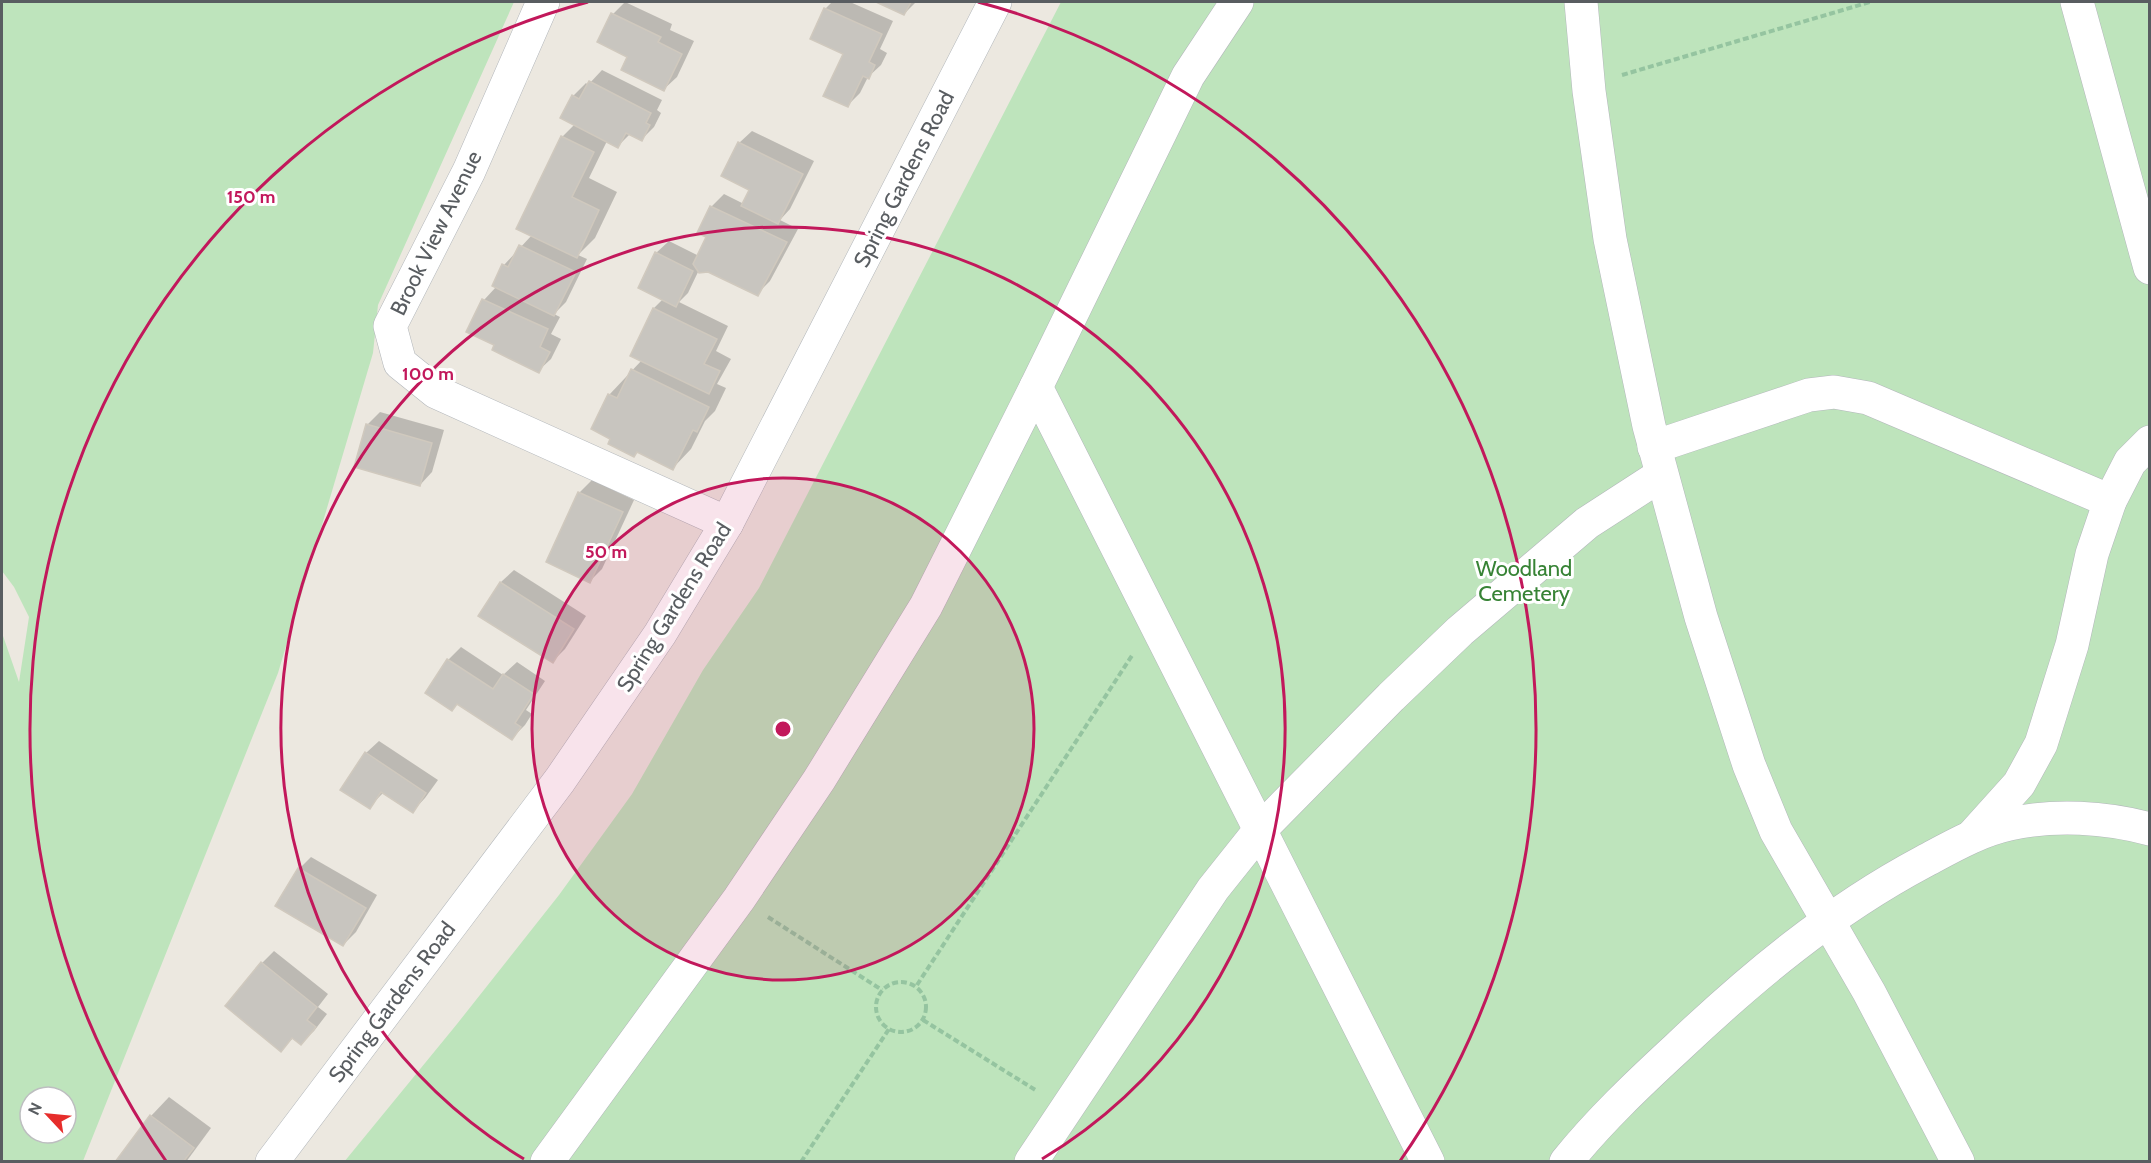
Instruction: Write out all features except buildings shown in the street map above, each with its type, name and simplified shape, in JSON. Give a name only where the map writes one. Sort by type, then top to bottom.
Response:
[{"type":"street","name":"Brook View Avenue","points":[[543,2],[468,171],[390,326],[400,363],[436,392],[726,523]]},
{"type":"street","name":"Spring Gardens Road","points":[[272,1161],[560,780],[660,634],[726,523],[995,2]]},
{"type":"street","points":[[547,1161],[739,899],[819,780],[926,606],[1188,76],[1237,2]]},
{"type":"street","points":[[1581,2],[1589,91],[1610,239],[1658,461],[1701,618],[1749,765],[1776,831],[1869,992],[1958,1161]]},
{"type":"street","points":[[2076,2],[2150,268]]},
{"type":"street","points":[[1036,387],[1428,1161]]},
{"type":"street","points":[[1031,1161],[1213,889],[1260,830],[1391,697],[1461,631],[1658,461],[1809,395],[1834,393],[1868,398],[2110,501]]},
{"type":"street","points":[[1971,837],[2019,784],[2041,744],[2072,645],[2092,554],[2110,501],[2130,462],[2150,442]]},
{"type":"street","points":[[1566,1161],[1635,1087],[1729,999],[1827,920],[1887,882],[1971,837],[2010,824],[2066,818],[2121,821],[2150,829]]},
{"type":"path","points":[[1589,91],[1629,71],[1870,2]]},
{"type":"path","points":[[917,985],[1154,621]]},
{"type":"path","points":[[739,899],[882,990]]},
{"type":"path","points":[[898,981],[917,985],[927,1002],[923,1020],[908,1032],[889,1029],[880,1022],[876,1011],[877,1000],[882,990],[898,981]]},
{"type":"path","points":[[923,1020],[1065,1109]]},
{"type":"path","points":[[801,1161],[889,1029]]},
{"type":"green space","points":[[2,2],[514,2],[378,305],[373,353],[278,673],[83,1161],[2,1161],[2,633],[19,682],[29,617],[14,587],[2,571]]},
{"type":"green space","name":"Woodland Cemetery","points":[[1061,2],[2149,2],[2149,1161],[344,1162],[559,895],[632,794],[703,670],[759,588]]}]
